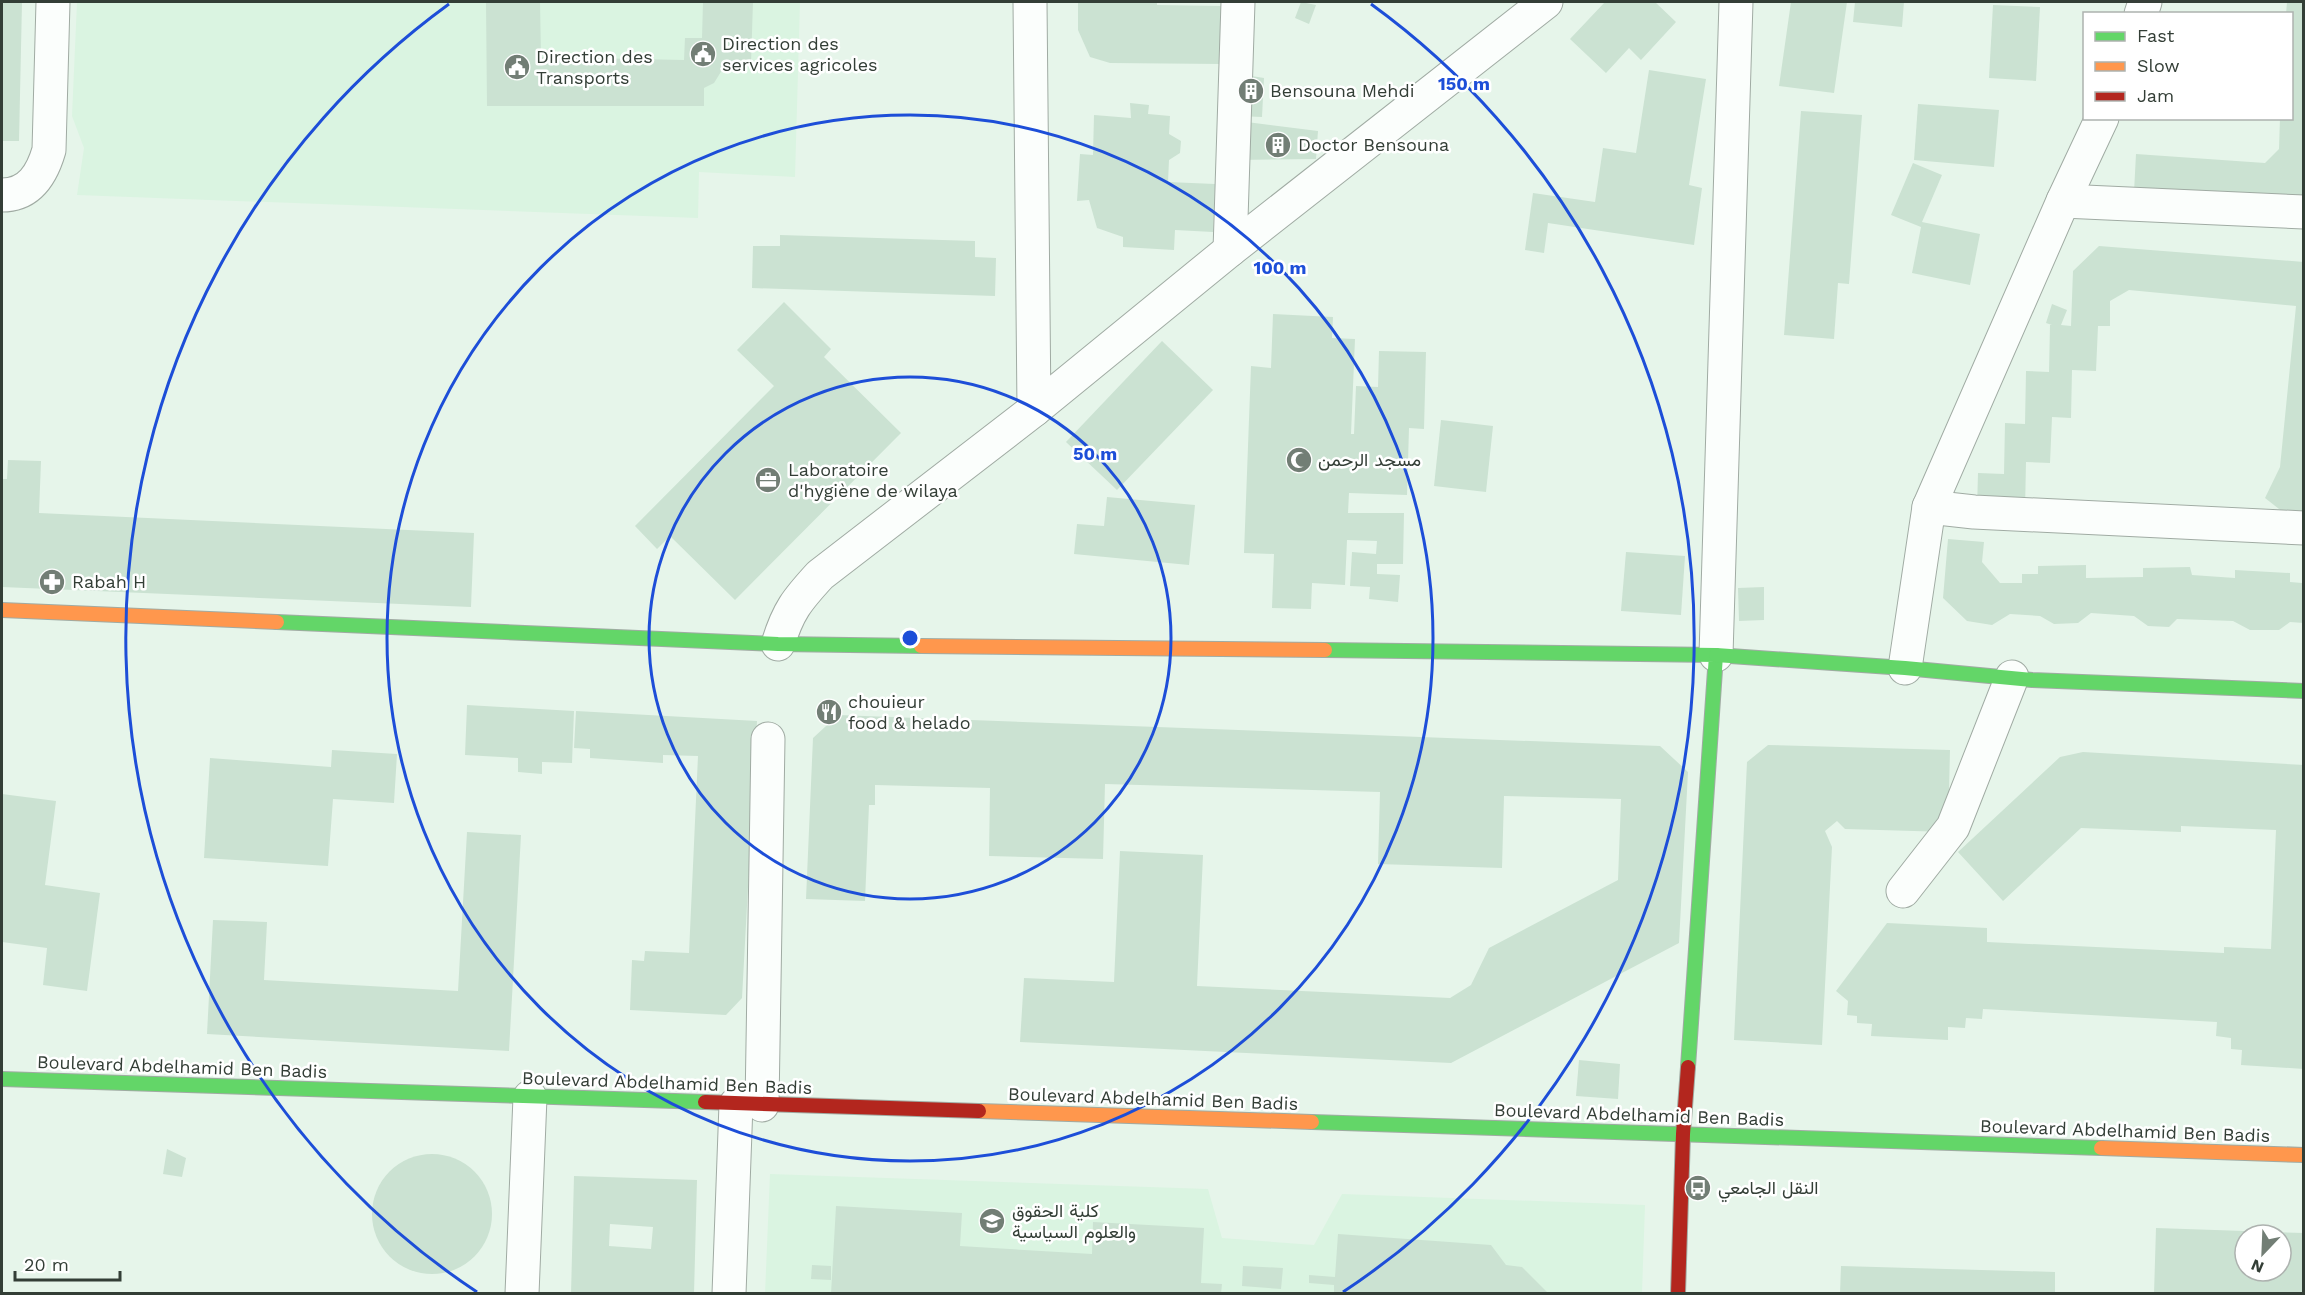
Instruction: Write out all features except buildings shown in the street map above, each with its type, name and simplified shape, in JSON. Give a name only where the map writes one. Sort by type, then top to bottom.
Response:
[{"type":"main road","points":[[2,610],[778,644],[1716,655],[2012,678],[2304,691]]},
{"type":"main road","points":[[1678,1293],[1683,1134],[1716,655]]},
{"type":"main road","name":"Boulevard Abdelhamid Ben Badis","points":[[2,1079],[2304,1155]]},
{"type":"street","points":[[2,195],[30,187],[43,170],[49,150],[53,2]]},
{"type":"street","points":[[1030,2],[1034,410]]},
{"type":"street","points":[[1230,250],[1238,2]]},
{"type":"street","points":[[778,644],[784,623],[795,602],[820,575],[1034,410],[1230,250],[1546,2]]},
{"type":"street","points":[[1716,655],[1736,2]]},
{"type":"street","points":[[1905,668],[1929,507],[2063,201],[2101,120]]},
{"type":"street","points":[[2063,201],[2304,212]]},
{"type":"street","points":[[1929,507],[1974,512],[2304,528]]},
{"type":"street","points":[[1903,891],[1953,827],[2012,678]]},
{"type":"street","points":[[729,1293],[749,1104],[768,739]]},
{"type":"street","points":[[522,1293],[530,1097]]},
{"type":"shaded area","points":[[77,2],[800,2],[795,177],[699,172],[698,218],[77,195],[84,148],[72,116]]},
{"type":"shaded area","name":"كلية الحقوق والعلوم السياسية","points":[[770,1174],[1208,1189],[1222,1238],[1314,1245],[1342,1194],[1645,1205],[1642,1293],[765,1294]]},
{"type":"traffic: fast","points":[[277,622],[778,644],[921,646]]},
{"type":"traffic: fast","points":[[1325,650],[1716,655],[1688,1067]]},
{"type":"traffic: fast","points":[[1716,655],[1905,668],[2032,680],[2304,691]]},
{"type":"traffic: fast","points":[[2,1079],[705,1102]]},
{"type":"traffic: fast","points":[[1312,1122],[2101,1148]]},
{"type":"traffic: slow","points":[[2,610],[277,622]]},
{"type":"traffic: slow","points":[[921,646],[1325,650]]},
{"type":"traffic: slow","points":[[979,1111],[1312,1122]]},
{"type":"traffic: slow","points":[[2101,1148],[2304,1155]]},
{"type":"traffic: jam","points":[[1678,1294],[1683,1134],[1688,1067]]},
{"type":"traffic: jam","points":[[705,1102],[979,1111]]},
{"type":"place","name":"Direction des services agricoles","points":[[703,54]]},
{"type":"place","name":"Direction des Transports","points":[[517,67]]},
{"type":"place","name":"Bensouna Mehdi","points":[[1251,91]]},
{"type":"place","name":"Doctor Bensouna","points":[[1278,145]]},
{"type":"place","name":"مسجد الرحمن","points":[[1299,460]]},
{"type":"place","name":"Laboratoire d'hygiène de wilaya","points":[[768,480]]},
{"type":"place","name":"Rabah H","points":[[52,582]]},
{"type":"place","name":"chouieur food & helado","points":[[829,712]]},
{"type":"place","name":"النقل الجامعي","points":[[1698,1188]]},
{"type":"place","name":"كلية الحقوق والعلوم السياسية","points":[[992,1221]]}]
